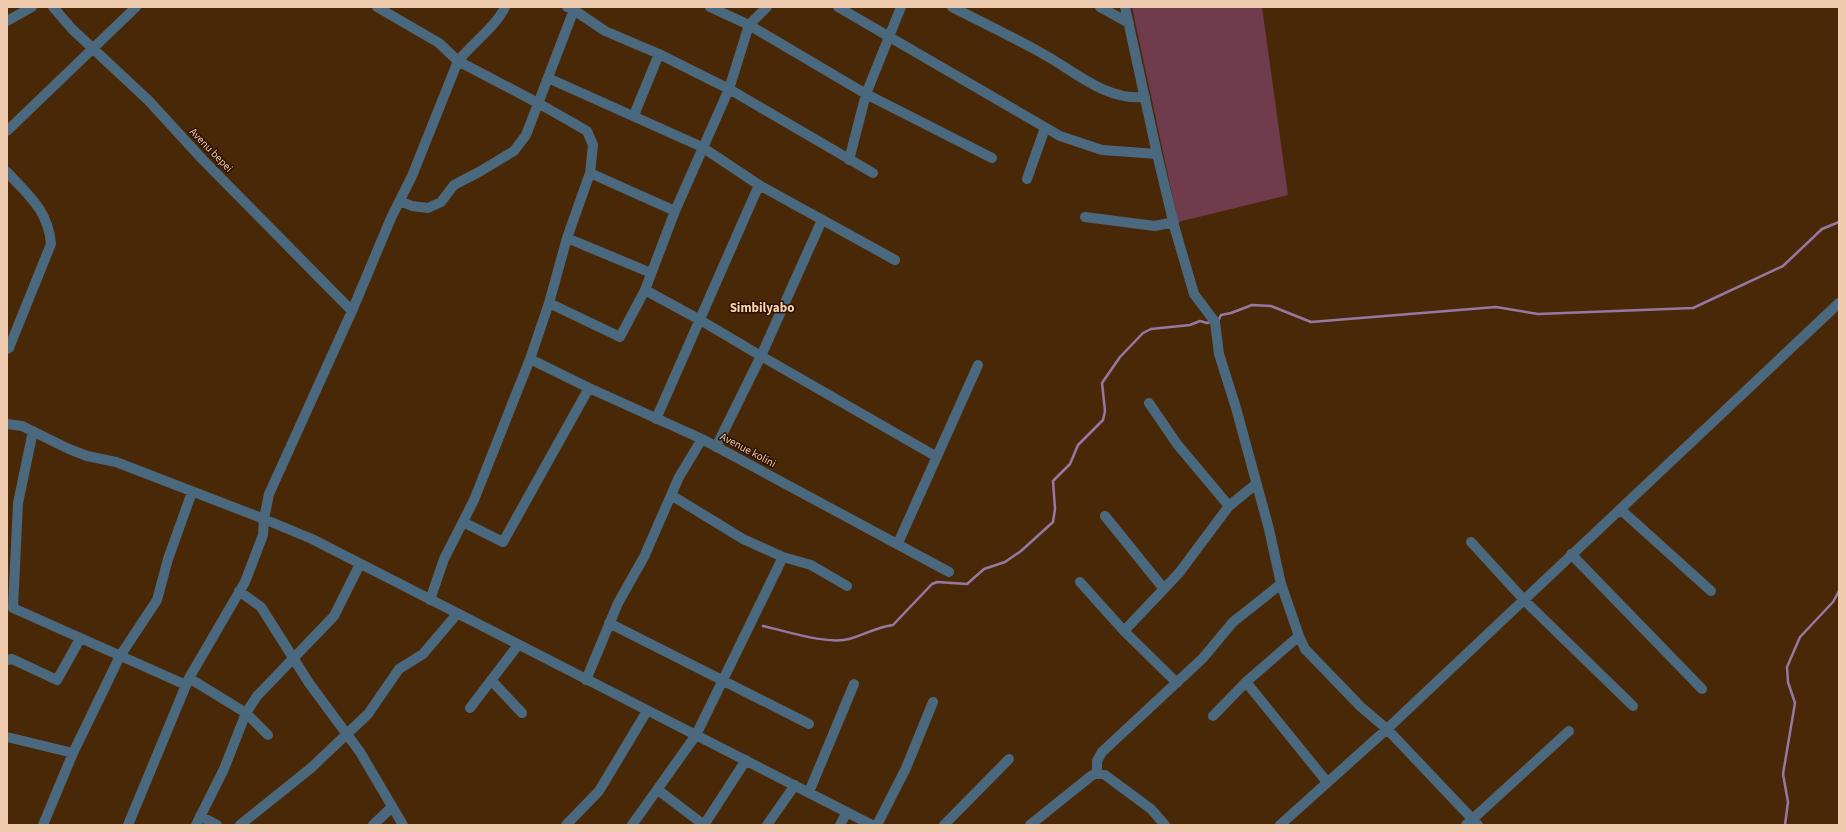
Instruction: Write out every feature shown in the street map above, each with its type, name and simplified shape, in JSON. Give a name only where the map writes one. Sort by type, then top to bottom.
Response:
[{"type":"street","points":[[7,20],[32,7]]},
{"type":"street","name":"Avenu bepei","points":[[53,7],[72,29],[149,101],[203,160],[352,311]]},
{"type":"street","points":[[7,131],[136,7]]},
{"type":"street","points":[[377,7],[439,43],[458,61],[538,103],[587,131],[593,145],[590,173],[567,238],[549,303],[530,359],[477,493],[444,559],[430,600]]},
{"type":"street","points":[[128,825],[188,681],[245,582],[263,535],[264,519],[269,494],[352,311],[391,218],[430,133],[458,61],[502,14],[505,7]]},
{"type":"street","points":[[710,7],[749,24],[866,94],[992,158]]},
{"type":"street","points":[[549,303],[620,337],[645,290],[675,210],[728,89],[749,24],[767,7]]},
{"type":"street","points":[[838,7],[1060,136],[1102,150],[1157,154]]},
{"type":"street","points":[[849,160],[866,94],[890,38],[901,7]]},
{"type":"street","points":[[952,7],[1046,55],[1098,88],[1131,99],[1145,97]]},
{"type":"street","points":[[1100,7],[1129,23]]},
{"type":"street","points":[[1125,7],[1157,154],[1194,294],[1215,322],[1219,354],[1236,408],[1269,529],[1281,584],[1298,636],[1305,649],[1361,707],[1387,728],[1473,823],[1569,731]]},
{"type":"street","points":[[400,201],[412,206],[428,208],[435,205],[441,202],[454,185],[479,172],[514,150],[526,135],[548,78],[572,8],[604,31],[660,54],[728,89],[873,173]]},
{"type":"street","points":[[634,116],[660,54]]},
{"type":"street","points":[[548,78],[702,147],[759,185],[895,260]]},
{"type":"street","points":[[1027,179],[1045,128]]},
{"type":"street","points":[[7,172],[39,206],[50,229],[51,244],[9,348],[7,349]]},
{"type":"street","points":[[590,173],[675,210]]},
{"type":"street","points":[[656,418],[759,185]]},
{"type":"street","points":[[1086,217],[1155,226],[1174,222]]},
{"type":"street","points":[[716,447],[761,356],[822,220]]},
{"type":"street","points":[[567,238],[651,273]]},
{"type":"street","points":[[645,290],[700,320],[937,457]]},
{"type":"street","points":[[1285,824],[1327,782],[1524,600],[1571,554],[1839,303]]},
{"type":"street","name":"Avenue kolini","points":[[530,359],[589,388],[702,439],[950,572]]},
{"type":"street","points":[[898,543],[978,365]]},
{"type":"street","points":[[463,522],[503,542],[589,388]]},
{"type":"street","points":[[1149,403],[1177,444],[1230,506]]},
{"type":"street","points":[[7,424],[22,426],[69,449],[87,456],[116,462],[312,539],[872,825]]},
{"type":"street","points":[[33,431],[18,502],[13,608],[50,623],[58,629],[120,656],[188,681],[246,713],[268,735]]},
{"type":"street","points":[[586,680],[618,603],[644,557],[679,477],[702,439]]},
{"type":"street","points":[[1124,631],[1179,573],[1230,506],[1256,484]]},
{"type":"street","points":[[43,825],[73,753],[120,656],[157,600],[168,559],[192,492]]},
{"type":"street","points":[[671,495],[743,539],[783,557],[811,565],[847,586]]},
{"type":"street","points":[[1620,509],[1711,591]]},
{"type":"street","points":[[1105,516],[1164,589]]},
{"type":"street","points":[[1471,542],[1524,600],[1633,706]]},
{"type":"street","points":[[1571,554],[1702,689]]},
{"type":"street","points":[[632,825],[696,735],[783,557]]},
{"type":"street","points":[[217,825],[198,820],[224,769],[246,713],[257,696],[334,616],[360,564]]},
{"type":"street","points":[[1080,582],[1124,631],[1177,683]]},
{"type":"street","points":[[1097,773],[1097,762],[1102,752],[1204,658],[1233,622],[1281,584]]},
{"type":"street","points":[[239,591],[261,607],[309,683],[360,752],[403,825]]},
{"type":"street","points":[[240,825],[311,768],[368,714],[398,669],[423,654],[457,614]]},
{"type":"street","points":[[609,623],[809,724]]},
{"type":"street","points":[[1213,716],[1246,682],[1298,636]]},
{"type":"street","points":[[7,660],[12,659],[57,680],[80,639]]},
{"type":"street","points":[[470,708],[518,645]]},
{"type":"street","points":[[491,680],[522,713]]},
{"type":"street","points":[[1246,682],[1327,782]]},
{"type":"street","points":[[809,792],[854,684]]},
{"type":"street","points":[[877,825],[906,768],[933,702]]},
{"type":"street","points":[[566,825],[599,791],[647,711]]},
{"type":"street","points":[[7,737],[73,753]]},
{"type":"street","points":[[944,825],[1008,759]]},
{"type":"street","points":[[658,790],[704,825],[746,760]]},
{"type":"street","points":[[1030,825],[1091,776],[1097,773],[1106,775],[1152,809],[1165,825]]},
{"type":"street","points":[[767,825],[795,785]]},
{"type":"street","points":[[373,825],[392,807]]},
{"type":"street","points":[[840,825],[848,812]]},
{"type":"shaded area","points":[[1132,7],[1262,7],[1288,195],[1178,222]]},
{"type":"waterway","points":[[1218,321],[1221,315],[1252,305],[1271,306],[1311,322],[1496,307],[1538,314],[1693,308],[1783,266],[1822,229],[1839,222]]},
{"type":"waterway","points":[[763,626],[818,639],[849,639],[881,627],[893,625],[932,584],[937,582],[967,584],[984,569],[1005,562],[1021,551],[1053,522],[1055,509],[1053,481],[1070,464],[1078,445],[1103,420],[1105,411],[1102,383],[1120,357],[1143,333],[1151,329],[1190,325],[1200,321],[1207,323],[1211,322]]},
{"type":"waterway","points":[[1785,825],[1788,802],[1783,774],[1795,703],[1788,682],[1787,667],[1800,637],[1833,602],[1839,591]]},
{"type":"district","name":"Simbilyabo","points":[[762,308]]}]
